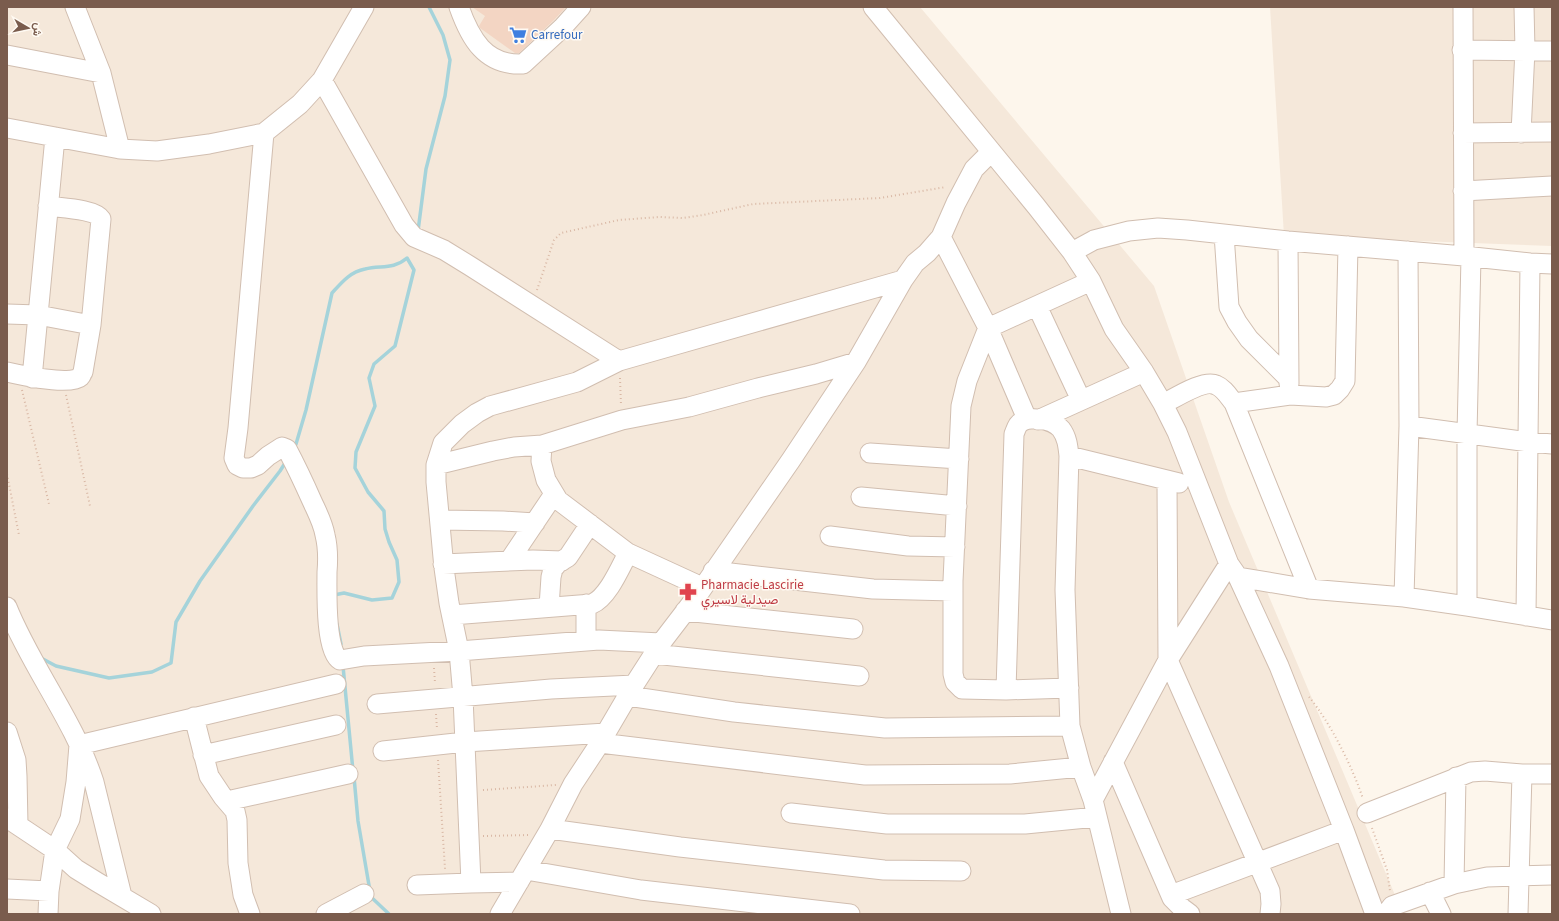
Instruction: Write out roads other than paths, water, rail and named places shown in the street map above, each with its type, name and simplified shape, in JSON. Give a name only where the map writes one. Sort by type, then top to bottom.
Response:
[{"type":"street","points":[[75,7],[101,73],[120,149]]},
{"type":"street","points":[[7,128],[120,149],[157,151],[209,144],[264,133],[300,104],[322,80],[364,7]]},
{"type":"street","points":[[458,7],[472,38],[479,46],[494,59],[523,64],[562,28],[581,7]]},
{"type":"street","points":[[873,7],[1072,252],[1091,282],[1114,329],[1144,372],[1163,404],[1177,432],[1198,487],[1234,571],[1279,666],[1344,830],[1375,914]]},
{"type":"street","points":[[1463,7],[1463,191],[1467,256],[1467,606]]},
{"type":"street","points":[[1521,133],[1525,50],[1524,7]]},
{"type":"street","points":[[1462,50],[1552,51]]},
{"type":"street","points":[[7,55],[101,73]]},
{"type":"street","points":[[322,80],[404,225],[414,237],[470,266],[619,361]]},
{"type":"street","points":[[1463,133],[1552,132]]},
{"type":"street","points":[[264,133],[238,428],[234,458],[237,465],[243,468],[251,468],[258,465],[282,447],[287,449],[296,465],[322,523],[325,534],[327,608],[334,654],[344,660],[364,656],[617,640],[658,648],[859,676]]},
{"type":"street","points":[[48,206],[91,212],[99,215],[101,219],[91,325],[84,372],[80,378],[73,380],[19,375],[38,315],[48,206],[55,137]]},
{"type":"street","points":[[500,914],[548,832],[573,784],[658,648],[791,460],[856,362],[903,280],[915,263],[927,253],[941,237],[965,184],[974,169],[991,152]]},
{"type":"street","points":[[1463,191],[1552,186]]},
{"type":"street","points":[[1072,252],[1094,240],[1129,231],[1158,228],[1288,242],[1552,264]]},
{"type":"street","points":[[1224,234],[1229,307],[1249,339],[1289,387]]},
{"type":"street","points":[[941,237],[988,328],[1032,419]]},
{"type":"street","points":[[1288,242],[1289,387]]},
{"type":"street","points":[[1234,403],[1289,387],[1326,397],[1334,395],[1340,389],[1345,381],[1348,246]]},
{"type":"street","points":[[1404,597],[1409,426],[1408,251]]},
{"type":"street","points":[[1526,616],[1530,263]]},
{"type":"street","points":[[471,883],[463,697],[459,651],[443,564],[436,466],[443,443],[462,424],[490,406],[577,382],[619,361],[903,280]]},
{"type":"street","points":[[1069,688],[1006,690],[962,689],[955,682],[953,674],[953,591],[961,406],[967,382],[988,328],[1091,282]]},
{"type":"street","points":[[1037,306],[1080,400]]},
{"type":"street","points":[[7,314],[38,315],[91,325]]},
{"type":"street","points":[[436,466],[514,447],[542,445],[622,420],[689,407],[856,362]]},
{"type":"street","points":[[1006,690],[1014,434],[1018,425],[1144,372]]},
{"type":"street","points":[[1163,404],[1204,384],[1215,384],[1234,403],[1309,589]]},
{"type":"street","points":[[1032,419],[1049,421],[1060,427],[1067,442],[1069,456],[1066,590],[1070,726],[1081,767],[1095,809],[1122,914]]},
{"type":"street","points":[[1409,426],[1552,444]]},
{"type":"street","points":[[542,445],[541,461],[546,480],[558,500],[628,553],[702,587]]},
{"type":"street","points":[[870,453],[959,459]]},
{"type":"street","points":[[1069,456],[1198,487]]},
{"type":"street","points":[[1167,480],[1168,660],[1270,891],[1270,914]]},
{"type":"street","points":[[509,561],[554,494]]},
{"type":"street","points":[[861,497],[957,506]]},
{"type":"street","points":[[440,520],[535,523]]},
{"type":"street","points":[[549,607],[553,569],[568,557],[590,524]]},
{"type":"street","points":[[830,536],[908,546],[954,547]]},
{"type":"street","points":[[452,615],[592,604],[598,601],[606,592],[628,553]]},
{"type":"street","points":[[443,564],[509,561],[562,561]]},
{"type":"street","points":[[713,571],[873,589],[953,591]]},
{"type":"street","points":[[1234,571],[1309,589],[1404,597],[1552,620]]},
{"type":"street","points":[[1095,809],[1113,762],[1168,660],[1234,571]]},
{"type":"street","points":[[586,604],[586,641]]},
{"type":"street","points":[[7,607],[22,641],[52,691],[88,764],[94,782],[122,896]]},
{"type":"street","points":[[685,611],[853,629]]},
{"type":"street","points":[[79,745],[336,684]]},
{"type":"street","points":[[377,704],[551,689],[631,690],[734,712],[885,728],[1070,726]]},
{"type":"street","points":[[194,717],[209,776],[219,792],[236,811],[238,863],[243,895],[250,914]]},
{"type":"street","points":[[203,755],[336,725]]},
{"type":"street","points":[[7,732],[16,760],[17,776],[12,821],[55,850],[76,869],[122,896],[137,907],[151,914]]},
{"type":"street","points":[[383,751],[465,742],[603,738],[865,775],[1003,774],[1081,767]]},
{"type":"street","points":[[48,914],[49,891],[55,850],[70,819],[76,782],[79,745]]},
{"type":"street","points":[[1113,762],[1171,895],[1182,908],[1190,914]]},
{"type":"street","points":[[1367,812],[1470,772],[1485,771],[1522,774],[1552,774]]},
{"type":"street","points":[[227,801],[348,774]]},
{"type":"street","points":[[1518,914],[1522,774]]},
{"type":"street","points":[[1454,884],[1456,777]]},
{"type":"street","points":[[792,813],[887,824],[1025,824],[1095,809]]},
{"type":"street","points":[[1171,895],[1344,830]]},
{"type":"street","points":[[548,832],[884,870],[961,871]]},
{"type":"street","points":[[1389,910],[1430,892],[1454,884],[1487,877],[1552,875]]},
{"type":"street","points":[[417,885],[471,883],[523,876],[850,914]]},
{"type":"street","points":[[7,889],[49,891]]},
{"type":"street","points":[[1430,892],[1441,914]]},
{"type":"street","points":[[326,914],[364,894]]},
{"type":"waterway","points":[[418,231],[426,169],[445,96],[450,60],[443,35],[429,7]]},
{"type":"waterway","points":[[294,448],[306,410],[332,293],[355,272],[371,268],[392,266],[407,258],[414,270],[395,346],[374,364],[369,378],[375,406],[356,452],[355,468],[368,492],[384,511],[385,529],[397,560],[399,582],[392,598],[372,600],[344,593],[334,595],[333,597]]},
{"type":"waterway","points":[[41,658],[56,666],[109,678],[152,672],[171,663],[176,622],[200,581],[287,460]]},
{"type":"waterway","points":[[337,624],[341,644]]},
{"type":"waterway","points":[[343,666],[353,771]]},
{"type":"waterway","points":[[354,777],[358,821],[371,897],[389,914]]},
{"type":"place","name":"Carrefour","points":[[518,35]]},
{"type":"place","name":"Pharmacie Lascirie صيدلية لاسيري","points":[[688,592]]}]
